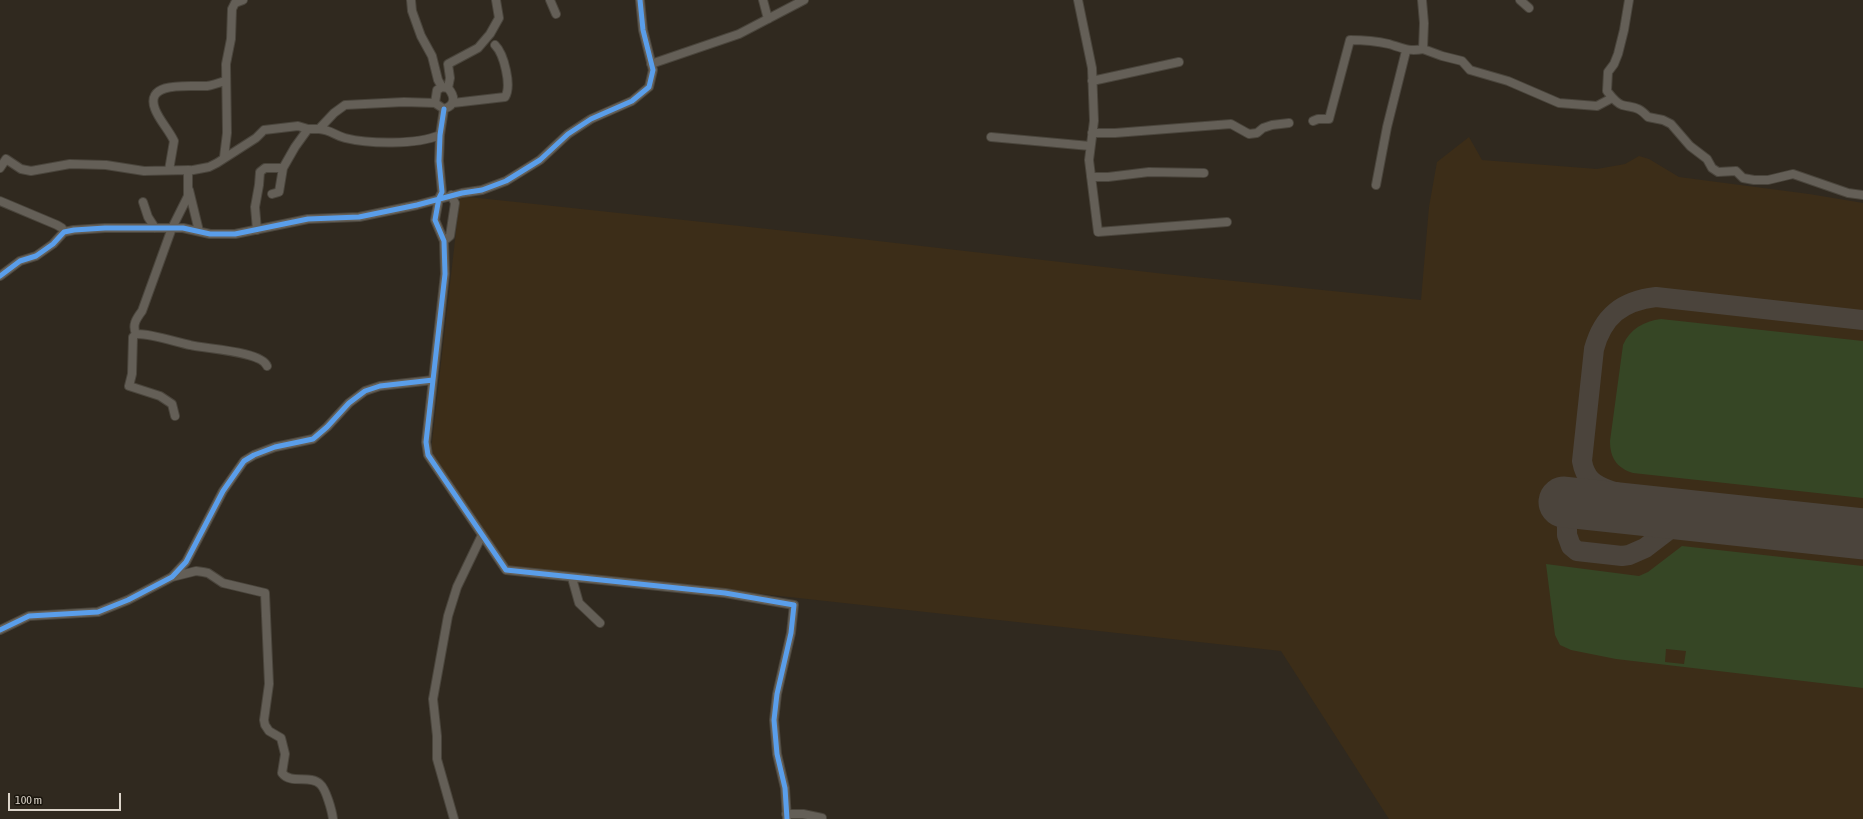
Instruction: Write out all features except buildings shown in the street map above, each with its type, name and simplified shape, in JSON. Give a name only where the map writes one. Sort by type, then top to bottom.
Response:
[{"type":"street","points":[[224,157],[227,133],[225,81],[226,64],[231,39],[232,10],[235,3],[243,0]]},
{"type":"street","points":[[411,0],[412,11],[421,36],[432,56],[438,80],[453,94],[453,103]]},
{"type":"street","points":[[435,103],[437,90],[445,87],[450,78],[448,64],[467,55],[482,44],[492,32],[499,18],[496,0]]},
{"type":"street","points":[[550,0],[556,14]]},
{"type":"street","points":[[0,276],[20,261],[36,256],[53,244],[64,232],[105,228],[172,228],[199,231],[210,234],[235,234],[308,219],[358,217],[417,206],[438,198],[482,190],[506,181],[540,160],[568,134],[585,123],[632,101],[649,86],[653,70],[643,30],[640,0]]},
{"type":"street","points":[[763,0],[768,19]]},
{"type":"street","points":[[651,64],[739,34],[804,0]]},
{"type":"street","points":[[1078,0],[1092,68],[1092,133],[1089,160],[1098,232],[1227,222]]},
{"type":"street","points":[[1422,0],[1424,23],[1423,49]]},
{"type":"street","points":[[1520,0],[1529,8]]},
{"type":"street","points":[[1629,0],[1618,54],[1614,64],[1608,72],[1607,91],[1612,98],[1620,104],[1631,105],[1642,110],[1648,117],[1663,120],[1671,124],[1690,146],[1707,159],[1712,168],[1718,172],[1736,171],[1743,178],[1754,180],[1768,180],[1793,174],[1848,193],[1863,195]]},
{"type":"street","points":[[444,109],[450,107],[453,103],[504,97],[507,93],[507,74],[501,54],[495,45],[496,37],[492,32]]},
{"type":"street","points":[[1314,121],[1318,119],[1329,119],[1332,101],[1350,40],[1367,40],[1389,44],[1406,51],[1423,49],[1442,56],[1462,60],[1470,70],[1508,81],[1559,103],[1597,106],[1612,98]]},
{"type":"street","points":[[482,44],[495,45]]},
{"type":"street","points":[[1376,185],[1387,127],[1406,51]]},
{"type":"street","points":[[1092,81],[1179,62]]},
{"type":"street","points":[[169,170],[174,141],[156,110],[153,102],[156,94],[162,89],[170,86],[207,86],[225,81]]},
{"type":"street","points":[[319,129],[334,113],[345,105],[404,102],[435,103],[444,109]]},
{"type":"street","points":[[444,109],[440,135],[439,161],[442,192],[438,198],[435,220],[444,241],[445,274],[426,442],[428,455],[506,570],[725,593],[794,604],[791,633],[777,694],[774,720],[777,754],[785,788],[787,817],[803,814],[822,818]]},
{"type":"street","points":[[1092,133],[1115,133],[1231,124],[1249,134],[1257,133],[1263,128],[1272,125],[1289,123]]},
{"type":"street","points":[[0,168],[6,159],[21,169],[31,171],[70,164],[106,166],[144,171],[189,170],[209,167],[256,138],[264,130],[298,126],[308,129],[329,130],[335,135],[349,139],[379,143],[422,141],[440,135]]},
{"type":"street","points":[[272,194],[279,192],[283,168],[294,147],[308,129]]},
{"type":"street","points":[[991,138],[1090,146]]},
{"type":"street","points":[[256,230],[255,207],[260,185],[260,172],[265,168],[283,168]]},
{"type":"street","points":[[136,334],[134,329],[135,320],[142,312],[172,228],[188,196],[187,175],[189,170]]},
{"type":"street","points":[[1091,177],[1108,177],[1149,172],[1204,173]]},
{"type":"street","points":[[188,188],[199,231]]},
{"type":"street","points":[[444,241],[450,236],[454,203],[451,195]]},
{"type":"street","points":[[0,201],[57,225],[62,228],[64,232]]},
{"type":"street","points":[[143,202],[145,210],[155,228]]},
{"type":"street","points":[[136,334],[148,335],[193,346],[225,350],[262,360],[267,366]]},
{"type":"street","points":[[136,334],[133,337],[132,374],[129,386],[166,399],[172,404],[175,416]]},
{"type":"street","points":[[172,578],[186,562],[223,491],[244,461],[254,455],[275,447],[313,439],[327,427],[349,402],[365,391],[380,386],[433,380]]},
{"type":"street","points":[[454,819],[437,759],[437,736],[433,699],[448,616],[458,586],[482,535]]},
{"type":"street","points":[[0,630],[29,616],[98,612],[128,600],[172,578],[196,571],[208,573],[224,583],[265,593],[269,684],[265,708],[265,725],[269,730],[281,738],[285,754],[282,773],[290,778],[314,780],[320,784],[326,792],[333,819]]},
{"type":"street","points":[[572,578],[579,604],[600,623]]},
{"type":"shaded area","points":[[1469,137],[1482,160],[1597,169],[1625,164],[1639,156],[1649,159],[1679,177],[1809,194],[1863,203],[1863,819],[1389,819],[1281,651],[507,566],[471,514],[431,451],[460,196],[852,238],[1165,274],[1421,300],[1429,207],[1437,162]]},
{"type":"green space","points":[[1661,319],[1863,341],[1863,498],[1633,473],[1627,471],[1619,465],[1611,452],[1610,441],[1623,345],[1630,334],[1638,327]]},
{"type":"green space","points":[[1682,546],[1863,566],[1863,688],[1616,659],[1571,650],[1560,645],[1555,635],[1546,564],[1639,576],[1648,572]],"holes":[[[1666,649],[1686,651],[1684,664],[1665,662]]]},
{"type":"taxiway","points":[[1611,491],[1595,484],[1588,477],[1582,461],[1594,349],[1603,328],[1616,312],[1633,302],[1656,297],[1863,320]]},
{"type":"taxiway","points":[[1647,511],[1637,507],[1619,493],[1611,491],[1583,497],[1572,508],[1567,523],[1567,535],[1571,546],[1577,551],[1622,556],[1629,555],[1645,548],[1679,522],[1701,517]]},
{"type":"runway","points":[[1564,502],[1863,534]]},
{"type":"cycle path","points":[[0,276],[20,261],[36,256],[53,244],[64,232],[74,230],[105,228],[183,228],[210,234],[235,234],[308,219],[359,217],[417,205],[462,193],[482,190],[506,181],[540,160],[568,134],[591,119],[632,101],[649,87],[653,70],[643,30],[640,0]]},
{"type":"cycle path","points":[[0,630],[29,616],[98,612],[128,600],[172,577],[186,562],[223,491],[244,461],[254,455],[275,447],[313,439],[327,427],[349,403],[365,391],[380,386],[433,380],[445,274],[444,241],[435,220],[439,198],[442,192],[439,161],[440,135],[444,109]]},
{"type":"cycle path","points":[[433,380],[426,442],[428,455],[506,570],[725,593],[794,605],[791,633],[777,694],[774,720],[777,754],[785,788],[787,819]]}]
